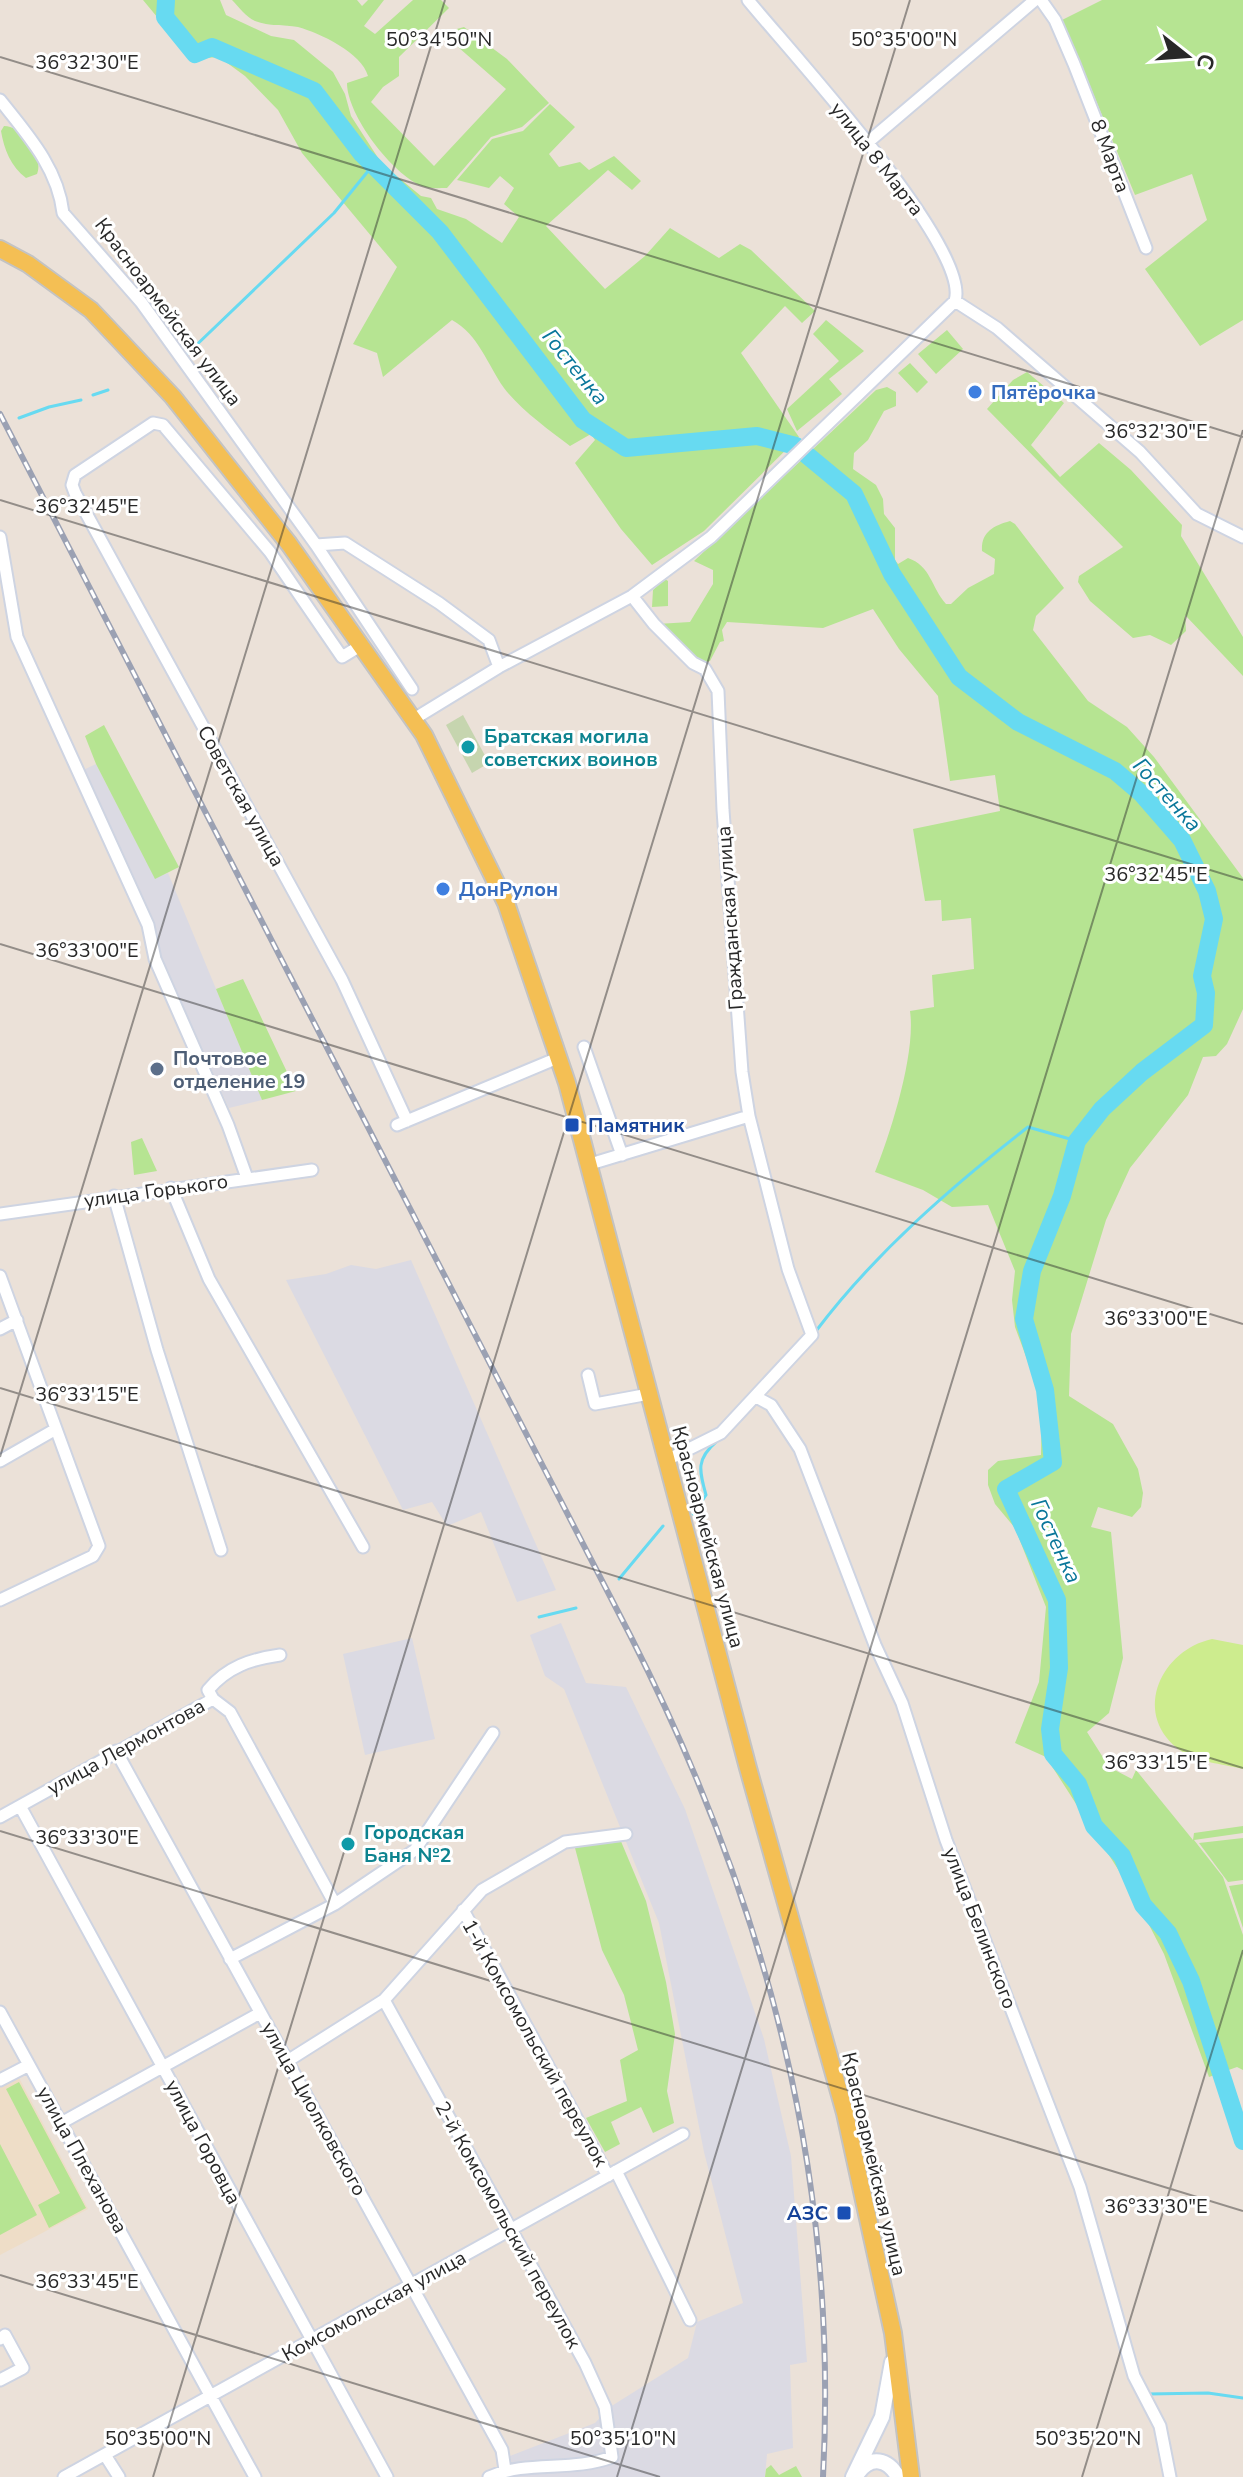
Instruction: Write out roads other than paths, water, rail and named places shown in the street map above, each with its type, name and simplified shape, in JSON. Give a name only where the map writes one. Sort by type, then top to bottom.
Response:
[{"type":"main road","name":"Красноармейская улица","points":[[0,249],[28,264],[91,310],[173,397],[289,544],[414,719],[462,808],[506,903],[560,1057],[748,1768],[845,2113],[893,2333],[908,2476]]},
{"type":"main road","name":"Красноармейская улица","points":[[0,256],[65,297],[124,345]]},
{"type":"main road","points":[[855,2477],[888,2398],[893,2333]]},
{"type":"main road","points":[[855,2477],[865,2464],[878,2460],[908,2476]]},
{"type":"street","name":"улица 8 Марта","points":[[748,0],[867,143],[926,221],[953,276],[955,301]]},
{"type":"street","points":[[867,143],[1038,0]]},
{"type":"street","name":"8 Марта","points":[[1038,0],[1055,20],[1146,248]]},
{"type":"street","name":"Красноармейская улица","points":[[0,100],[40,150],[61,194],[63,213],[141,302],[316,545],[412,689]]},
{"type":"street","points":[[414,719],[499,667],[632,596],[711,537],[955,301],[1014,342],[1140,452],[1197,514],[1243,537]]},
{"type":"street","name":"Советская улица","points":[[360,646],[342,657],[270,552],[163,425],[153,423],[75,475],[72,485],[75,493],[342,980],[402,1123],[560,1057]]},
{"type":"street","points":[[0,537],[17,637],[148,925],[155,959],[228,1125],[247,1178]]},
{"type":"street","points":[[316,545],[345,543],[439,603],[489,640],[499,667]]},
{"type":"street","name":"Гражданская улица","points":[[632,596],[654,624],[713,678],[718,691],[736,1015],[749,1116],[788,1269],[812,1335],[756,1397]]},
{"type":"street","points":[[584,1047],[622,1155]]},
{"type":"street","points":[[587,1165],[749,1116]]},
{"type":"street","name":"улица Горького","points":[[0,1214],[312,1170]]},
{"type":"street","points":[[171,1188],[209,1279],[363,1547]]},
{"type":"street","points":[[114,1196],[157,1350],[221,1550]]},
{"type":"street","points":[[0,1276],[99,1540],[93,1556],[0,1600]]},
{"type":"street","points":[[0,1329],[17,1320]]},
{"type":"street","points":[[588,1375],[595,1404],[649,1394]]},
{"type":"street","points":[[667,1460],[721,1433],[756,1397]]},
{"type":"street","name":"улица Белинского","points":[[756,1397],[771,1405],[800,1449],[875,1645],[902,1703],[946,1840],[1080,2187],[1134,2376],[1160,2426],[1170,2477]]},
{"type":"street","points":[[0,1461],[56,1429]]},
{"type":"street","name":"улица Лермонтова","points":[[0,1817],[213,1699],[208,1690],[219,1677],[255,1658],[280,1655]]},
{"type":"street","points":[[213,1699],[230,1712],[335,1904]]},
{"type":"street","points":[[230,1959],[335,1904],[388,1872],[415,1850],[493,1733]]},
{"type":"street","name":"улица Циолковского","points":[[116,1751],[502,2450],[505,2470]]},
{"type":"street","name":"улица Горовца","points":[[20,1806],[387,2477]]},
{"type":"street","points":[[289,2060],[384,2000],[482,1890],[565,1842],[626,1834]]},
{"type":"street","name":"1-й Комсомольский переулок","points":[[463,1910],[612,2174],[690,2320]]},
{"type":"street","name":"2-й Комсомольский переулок","points":[[384,2000],[585,2363],[605,2407],[612,2457],[588,2466],[505,2470]]},
{"type":"street","name":"улица Плеханова","points":[[0,2012],[255,2477]]},
{"type":"street","points":[[61,2123],[260,2013]]},
{"type":"street","points":[[0,2080],[29,2065]]},
{"type":"street","name":"Комсомольская улица","points":[[64,2477],[683,2134]]},
{"type":"street","points":[[0,2339],[5,2335],[23,2368],[0,2380]]},
{"type":"street","points":[[105,2455],[119,2477]]},
{"type":"street","points":[[489,2477],[505,2470]]},
{"type":"waterway","name":"Гостенка","points":[[166,0],[165,17],[195,54],[212,47],[314,91],[362,154],[440,232],[583,420],[626,448],[757,436],[796,446],[854,494],[892,574],[959,677],[1018,722],[1115,771],[1142,794],[1182,840],[1207,891],[1214,919],[1202,976],[1206,993],[1204,1025],[1142,1072],[1102,1109],[1077,1141],[1062,1196],[1032,1271],[1024,1319],[1045,1390],[1053,1462],[1006,1489],[1057,1600],[1059,1668],[1050,1729],[1053,1754],[1078,1784],[1094,1826],[1122,1856],[1143,1905],[1168,1933],[1191,1981],[1243,2141]]},
{"type":"waterway","points":[[187,354],[334,213],[373,165]]},
{"type":"waterway","points":[[93,395],[108,390]]},
{"type":"waterway","points":[[19,418],[81,400]]},
{"type":"waterway","points":[[816,1331],[863,1275],[915,1222],[1028,1127],[1077,1141]]},
{"type":"waterway","points":[[693,1514],[706,1495],[701,1472],[702,1459],[717,1441]]},
{"type":"waterway","points":[[619,1579],[663,1526]]},
{"type":"waterway","points":[[539,1617],[576,1608]]},
{"type":"waterway","points":[[1148,2394],[1208,2393],[1243,2398]]},
{"type":"railway","points":[[0,414],[630,1635],[678,1736],[720,1837],[755,1939],[784,2043],[805,2148],[819,2255],[825,2365],[823,2477]]},
{"type":"place","name":"Пятёрочка","points":[[975,392]]},
{"type":"place","name":"Братская могила советских воинов","points":[[468,747]]},
{"type":"place","name":"ДонРулон","points":[[443,889]]},
{"type":"place","name":"Почтовое отделение 19","points":[[157,1069]]},
{"type":"place","name":"Памятник","points":[[572,1125]]},
{"type":"place","name":"Городская Баня №2","points":[[348,1844]]},
{"type":"place","name":"АЗС","points":[[844,2213]]}]
